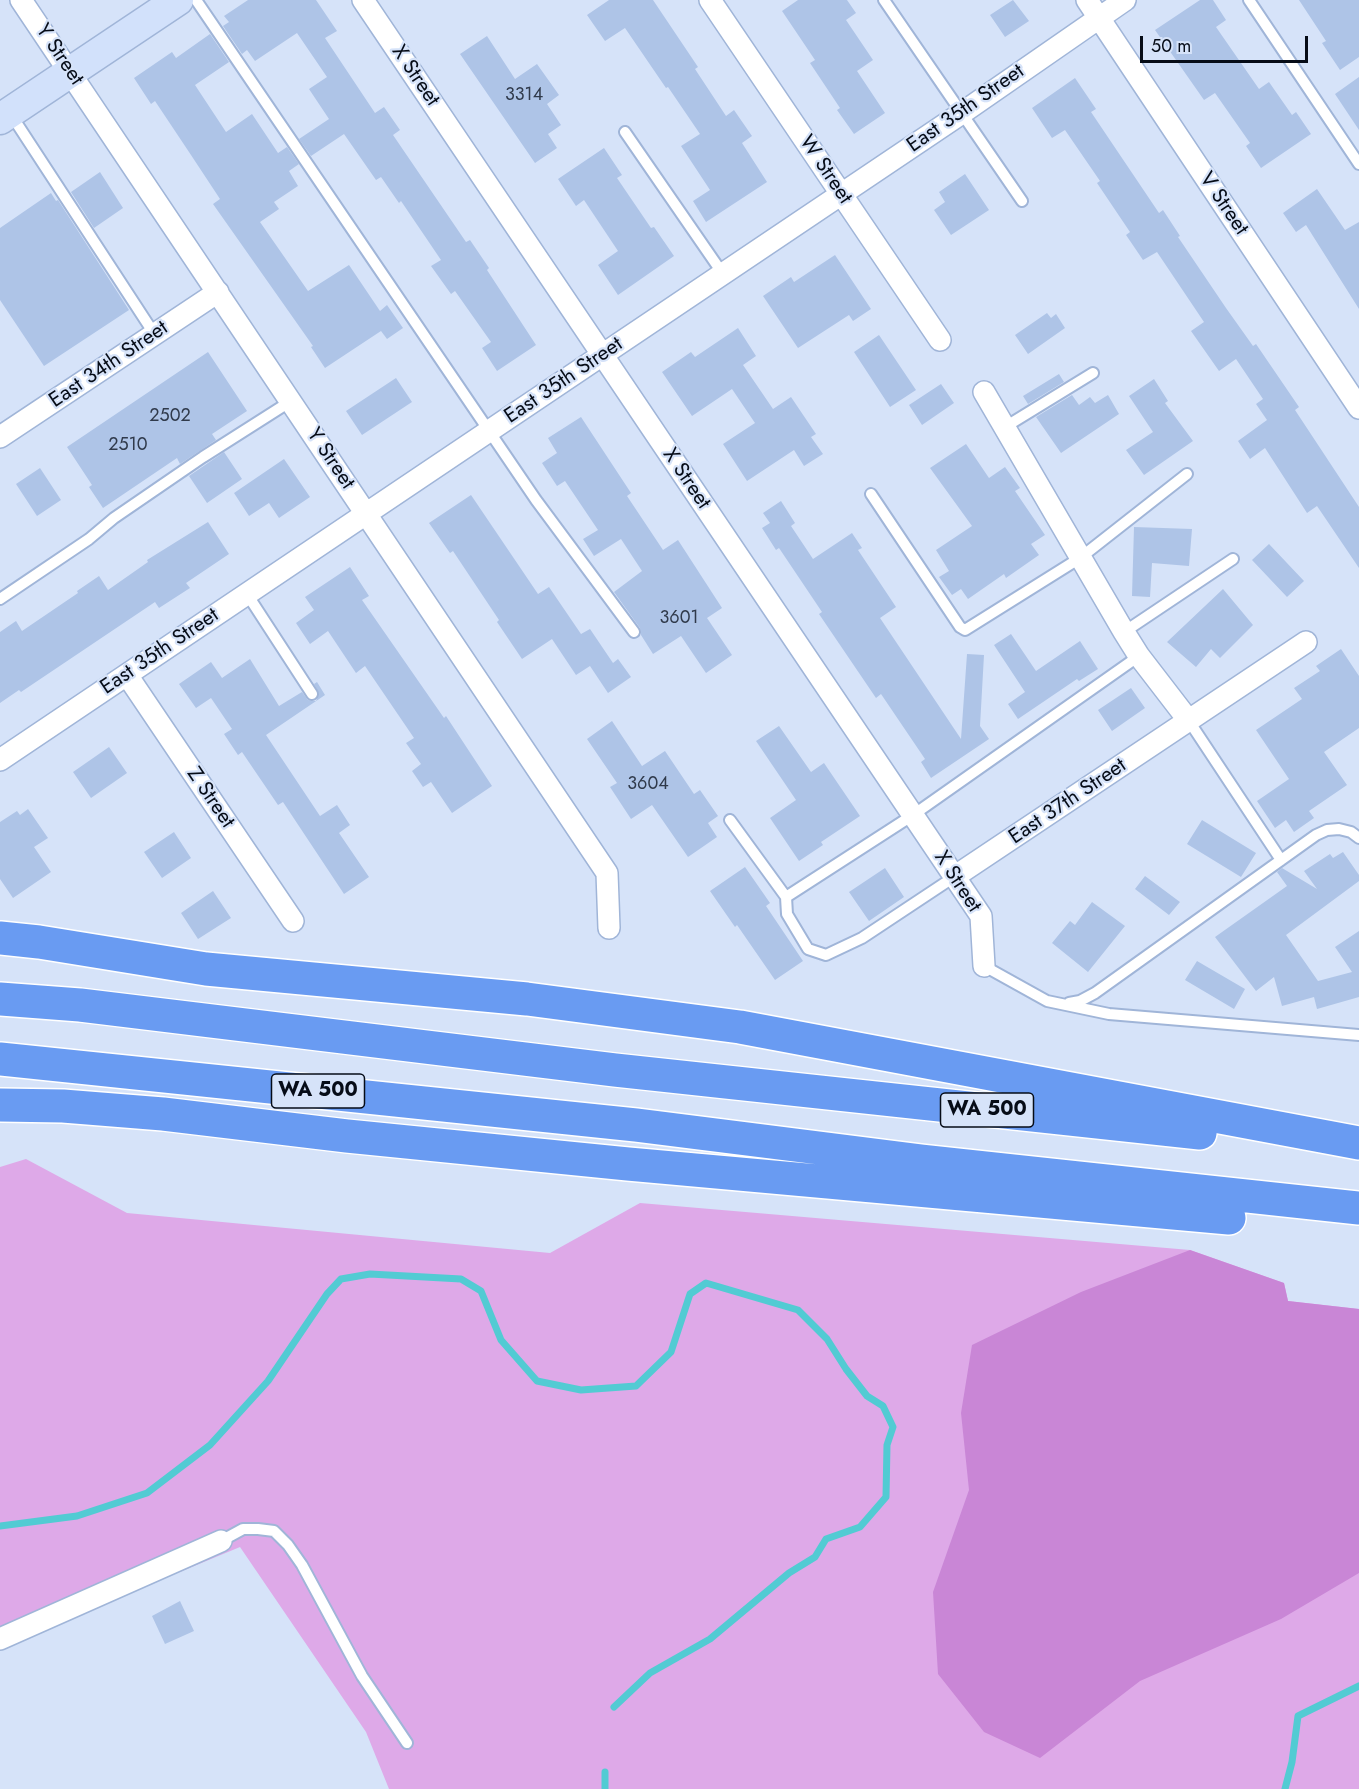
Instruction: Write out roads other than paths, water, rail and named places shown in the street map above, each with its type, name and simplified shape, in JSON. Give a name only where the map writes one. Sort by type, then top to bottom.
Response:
[{"type":"highway","points":[[0,938],[206,969],[527,999],[729,1025],[1359,1143]]},
{"type":"highway","name":"WA 500","points":[[0,999],[80,1005],[627,1071],[1359,1150]]},
{"type":"highway","name":"WA 500","points":[[0,1059],[624,1123],[933,1163],[1359,1208]]},
{"type":"highway","points":[[0,1105],[63,1106],[163,1114],[347,1136],[616,1162],[1359,1229]]},
{"type":"street","name":"Y Street","points":[[21,0],[607,873],[609,928]]},
{"type":"street","points":[[5,116],[178,0]]},
{"type":"street","name":"X Street","points":[[363,0],[981,916],[984,966]]},
{"type":"street","name":"W Street","points":[[710,0],[940,340]]},
{"type":"street","name":"East 35th Street","points":[[0,760],[962,114],[1093,9],[1125,0]]},
{"type":"street","name":"V Street","points":[[1093,9],[1359,408]]},
{"type":"street","name":"East 34th Street","points":[[0,437],[218,292]]},
{"type":"street","points":[[984,392],[1124,632],[1139,656],[1189,721]]},
{"type":"street","name":"East 37th Street","points":[[954,877],[1306,642]]},
{"type":"street","name":"Z Street","points":[[126,675],[293,921]]},
{"type":"street","points":[[0,1639],[221,1541]]},
{"type":"lane","points":[[196,0],[536,500],[634,632]]},
{"type":"lane","points":[[884,0],[1022,201]]},
{"type":"lane","points":[[1249,0],[1359,164]]},
{"type":"lane","points":[[5,116],[155,334]]},
{"type":"lane","points":[[625,132],[723,274]]},
{"type":"lane","points":[[1005,427],[1093,373]]},
{"type":"lane","points":[[0,599],[89,539],[114,518],[291,401]]},
{"type":"lane","points":[[871,494],[960,627],[965,630],[1080,558],[1187,474]]},
{"type":"lane","points":[[1124,632],[1233,559]]},
{"type":"lane","points":[[247,594],[312,694]]},
{"type":"lane","points":[[730,820],[786,897],[913,815],[1139,656]]},
{"type":"lane","points":[[1189,721],[1281,860]]},
{"type":"lane","points":[[1063,1004],[1080,1001],[1095,993],[1316,834],[1339,829],[1351,832],[1359,838]]},
{"type":"lane","name":"East 37th Street","points":[[786,897],[787,914],[808,949],[826,955],[862,938],[954,877]]},
{"type":"lane","points":[[984,966],[1047,1001],[1109,1014],[1359,1035]]},
{"type":"lane","points":[[221,1541],[243,1529],[258,1529],[274,1531],[288,1545],[302,1566],[362,1676],[407,1743]]},
{"type":"waterway","points":[[0,1526],[77,1516],[147,1493],[210,1445],[268,1381],[327,1294],[341,1279],[370,1274],[461,1279],[481,1291],[501,1340],[537,1381],[581,1390],[636,1386],[671,1352],[690,1294],[706,1283],[798,1310],[827,1339],[867,1396],[883,1406],[893,1427],[887,1445],[886,1497],[860,1527],[826,1539],[815,1557],[789,1573],[710,1639],[650,1673],[614,1707]]},
{"type":"waterway","points":[[1285,1789],[1292,1762],[1298,1716],[1359,1686]]},
{"type":"waterway","points":[[605,1772],[605,1789]]}]
